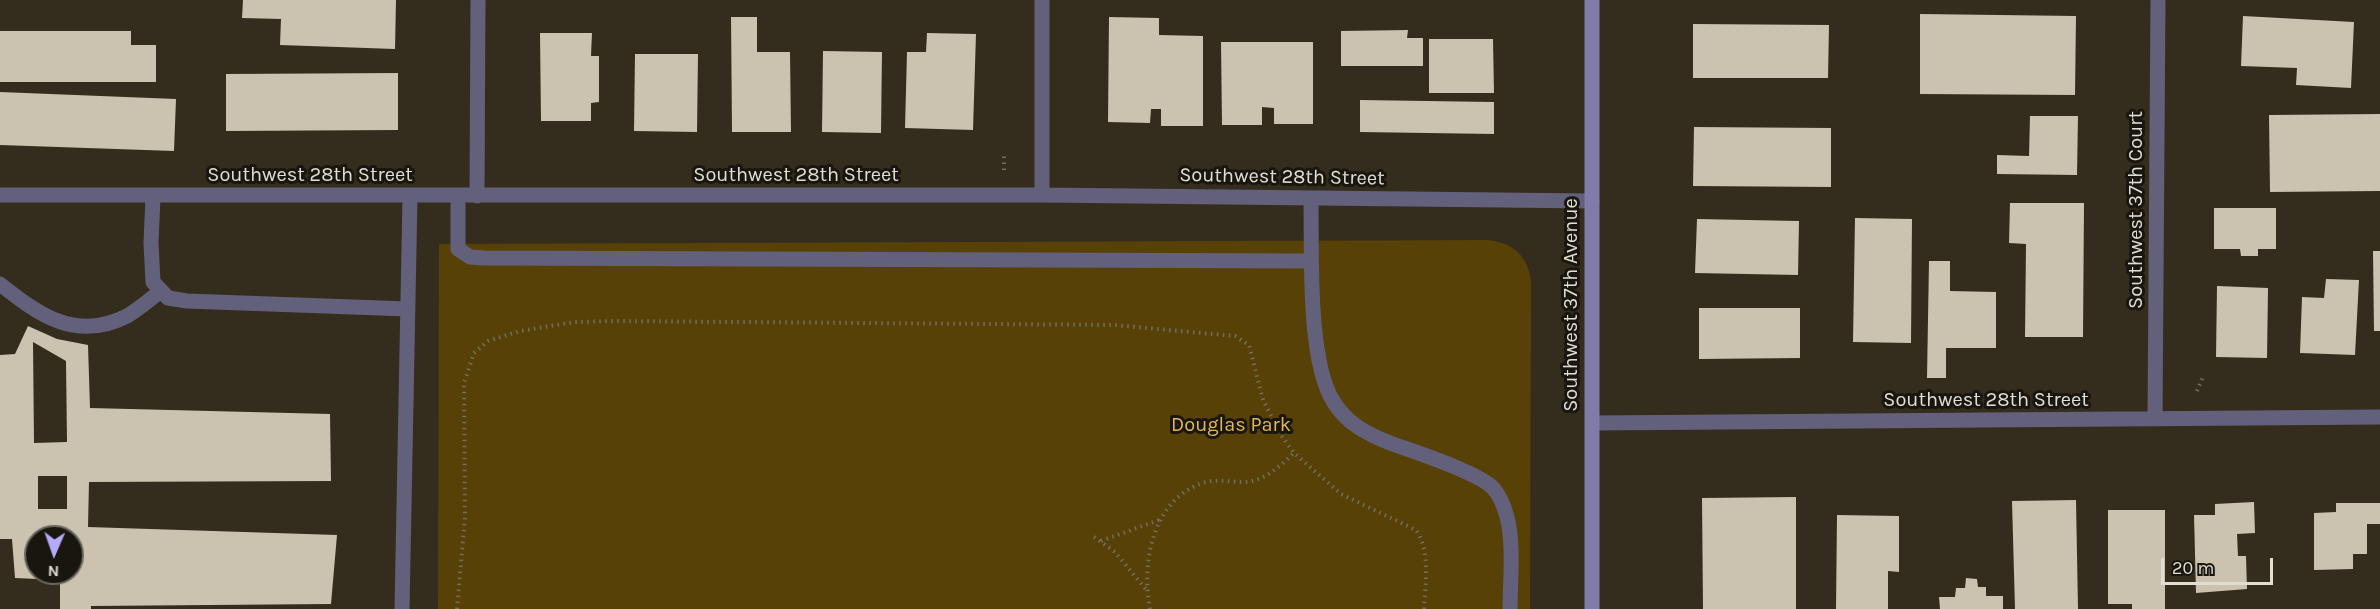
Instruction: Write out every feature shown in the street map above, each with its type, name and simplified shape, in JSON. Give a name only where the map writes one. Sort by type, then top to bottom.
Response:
[{"type":"main road","name":"Southwest 37th Avenue","points":[[1592,0],[1592,609]]},
{"type":"street","points":[[477,196],[478,0]]},
{"type":"street","points":[[1042,0],[1042,195]]},
{"type":"street","name":"Southwest 37th Court","points":[[2156,419],[2158,0]]},
{"type":"street","name":"Southwest 28th Street","points":[[0,195],[153,197],[1042,195],[1592,201]]},
{"type":"street","points":[[402,609],[410,196]]},
{"type":"street","points":[[458,196],[458,249],[460,252],[477,258],[1311,261]]},
{"type":"street","points":[[153,197],[153,282],[168,298],[187,301],[408,309]]},
{"type":"street","points":[[1311,199],[1311,261],[1319,362],[1324,383],[1334,402],[1349,420],[1366,434],[1483,481],[1493,488],[1507,520],[1510,545],[1509,609]]},
{"type":"street","points":[[0,284],[49,319],[76,327],[101,325],[127,315],[161,291]]},
{"type":"street","name":"Southwest 28th Street","points":[[1593,423],[2380,417]]},
{"type":"path","points":[[457,609],[465,529],[466,372],[481,345],[501,335],[538,327],[617,321],[1114,325],[1235,336],[1249,345],[1263,400],[1281,435],[1294,453],[1341,494],[1416,530],[1424,554],[1425,609]]},
{"type":"path","points":[[2196,391],[2204,375]]},
{"type":"path","points":[[1150,609],[1148,593],[1150,559],[1160,520],[1173,501],[1190,488],[1209,482],[1255,481],[1273,471],[1294,453]]},
{"type":"path","points":[[1101,541],[1160,520]]},
{"type":"path","points":[[1094,537],[1115,552],[1148,593]]},
{"type":"green space","name":"Douglas Park","points":[[1489,240],[1513,248],[1523,258],[1531,281],[1530,609],[438,609],[439,244]]},
{"type":"building","points":[[243,0],[396,0],[395,49],[280,45],[281,19],[242,18]]},
{"type":"building","points":[[1920,14],[2076,16],[2075,95],[1920,94]]},
{"type":"building","points":[[2243,16],[2354,22],[2351,88],[2296,85],[2297,68],[2241,66]]},
{"type":"building","points":[[731,17],[757,17],[757,52],[790,52],[791,132],[732,132]]},
{"type":"building","points":[[1109,17],[1159,18],[1159,35],[1203,36],[1203,126],[1161,126],[1161,109],[1151,109],[1150,123],[1108,122]]},
{"type":"building","points":[[1693,24],[1829,25],[1828,78],[1693,78]]},
{"type":"building","points":[[1408,30],[1407,38],[1423,38],[1423,66],[1341,66],[1341,31]]},
{"type":"building","points":[[0,31],[131,31],[131,45],[156,45],[156,82],[0,82]]},
{"type":"building","points":[[540,33],[592,33],[591,56],[599,56],[599,102],[591,103],[591,121],[541,121]]},
{"type":"building","points":[[927,33],[976,34],[973,130],[905,128],[907,52],[926,52]]},
{"type":"building","points":[[1429,39],[1493,39],[1494,93],[1429,93]]},
{"type":"building","points":[[1221,42],[1313,42],[1313,124],[1274,124],[1274,108],[1262,107],[1262,125],[1222,125]]},
{"type":"building","points":[[823,51],[882,52],[881,133],[822,132]]},
{"type":"building","points":[[635,54],[698,54],[697,132],[634,131]]},
{"type":"building","points":[[398,73],[398,130],[226,131],[226,74]]},
{"type":"building","points":[[0,92],[176,99],[174,151],[0,145]]},
{"type":"building","points":[[1360,100],[1494,102],[1494,134],[1360,132]]},
{"type":"building","points":[[2380,114],[2380,191],[2270,192],[2269,115]]},
{"type":"building","points":[[2030,116],[2078,116],[2077,175],[1997,174],[1997,155],[2029,156]]},
{"type":"building","points":[[1694,127],[1831,128],[1831,187],[1693,186]]},
{"type":"building","points":[[2010,203],[2084,203],[2083,337],[2025,337],[2026,244],[2009,243]]},
{"type":"building","points":[[2214,208],[2276,208],[2276,249],[2258,249],[2258,256],[2241,256],[2240,249],[2214,249]]},
{"type":"building","points":[[1855,218],[1912,219],[1911,343],[1853,342]]},
{"type":"building","points":[[1697,219],[1799,221],[1798,275],[1695,273]]},
{"type":"building","points":[[2373,251],[2380,251],[2380,331],[2374,331]]},
{"type":"building","points":[[1929,261],[1950,261],[1950,291],[1996,292],[1996,348],[1946,348],[1946,378],[1927,378]]},
{"type":"building","points":[[2326,279],[2359,280],[2355,355],[2300,353],[2302,297],[2324,298]]},
{"type":"building","points":[[2217,286],[2268,288],[2267,358],[2216,357]]},
{"type":"building","points":[[1699,308],[1800,308],[1800,358],[1699,359]]},
{"type":"building","points":[[28,326],[57,339],[88,345],[90,408],[330,414],[331,481],[89,482],[88,527],[337,535],[331,604],[91,606],[91,609],[60,609],[60,585],[84,585],[84,525],[24,525],[24,578],[15,578],[12,539],[0,539],[0,355],[15,354]],"holes":[[[33,342],[66,361],[67,442],[34,443]],[[38,476],[67,476],[67,509],[38,509]]]},
{"type":"building","points":[[1796,497],[1796,609],[1703,609],[1702,498]]},
{"type":"building","points":[[2076,500],[2078,609],[2015,609],[2012,501]]},
{"type":"building","points":[[2254,502],[2255,533],[2237,534],[2238,556],[2246,556],[2247,589],[2196,593],[2194,515],[2215,515],[2215,504]]},
{"type":"building","points":[[2336,503],[2380,503],[2380,524],[2367,524],[2367,554],[2353,554],[2353,569],[2314,570],[2314,513],[2336,512]]},
{"type":"building","points":[[2108,510],[2165,510],[2165,609],[2132,609],[2132,604],[2108,604]]},
{"type":"building","points":[[1837,515],[1899,516],[1899,572],[1888,571],[1888,609],[1836,609]]},
{"type":"building","points":[[1966,578],[1977,579],[1978,587],[1986,587],[1986,596],[2003,596],[2003,609],[1940,609],[1939,597],[1955,597],[1956,588],[1965,588]]}]
